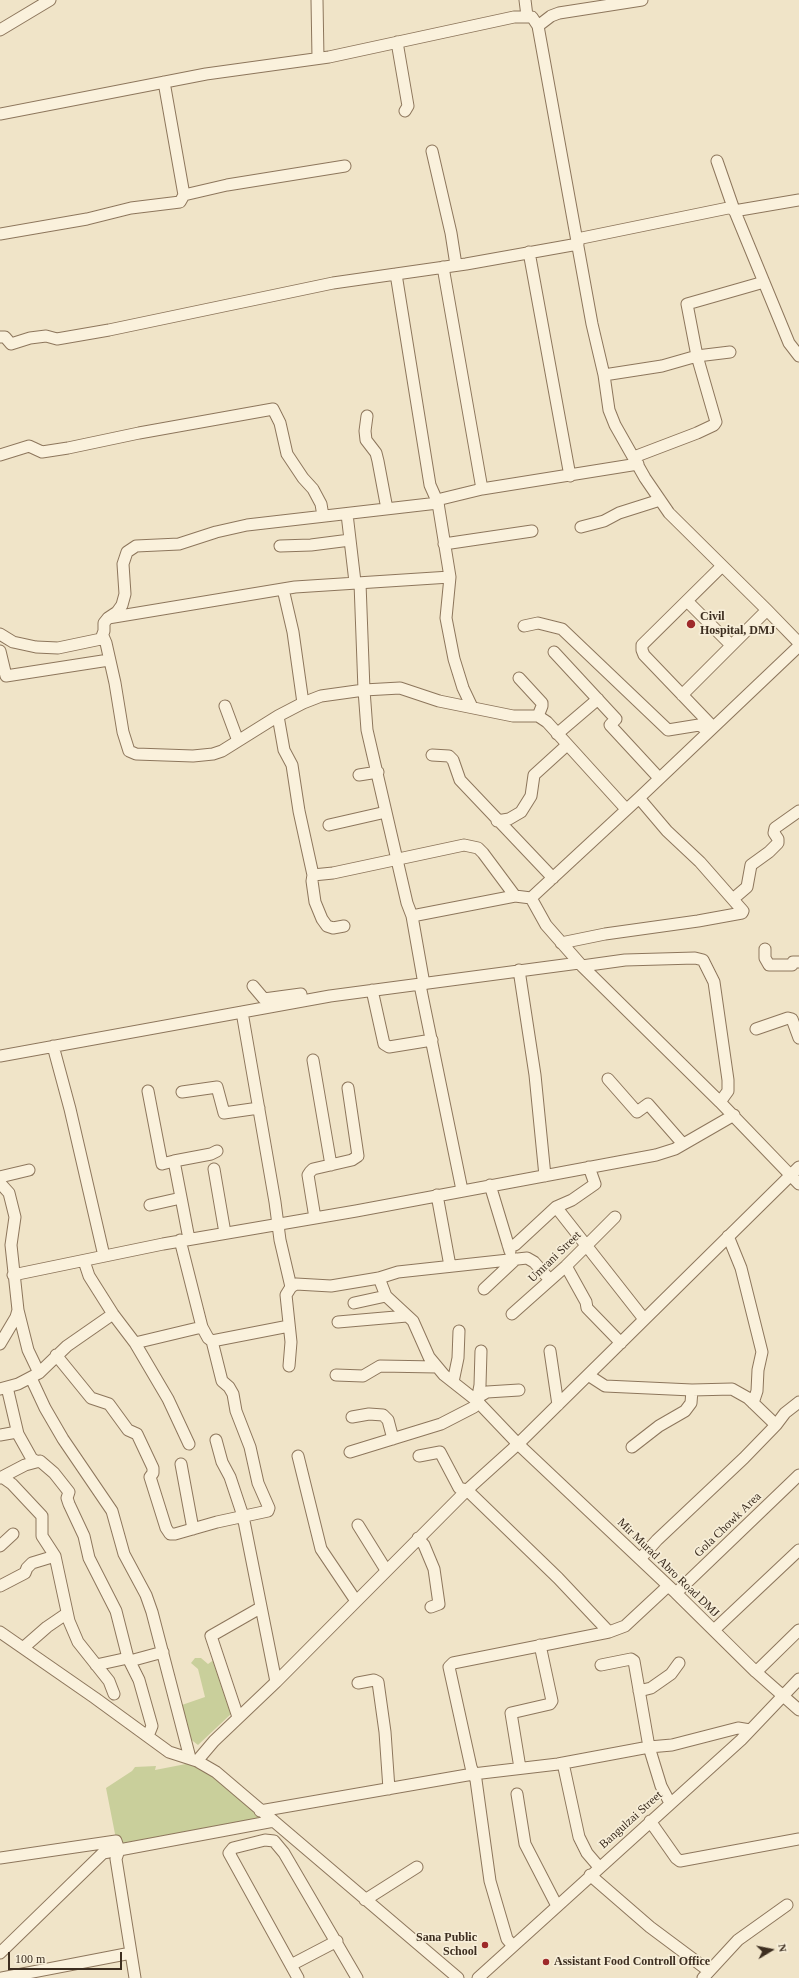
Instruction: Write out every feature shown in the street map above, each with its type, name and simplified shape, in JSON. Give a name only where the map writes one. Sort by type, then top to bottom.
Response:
[{"type":"street","points":[[0,30],[50,0]]},
{"type":"street","points":[[317,0],[318,58]]},
{"type":"street","points":[[525,0],[527,16]]},
{"type":"street","points":[[538,26],[551,16],[559,13],[642,0]]},
{"type":"street","points":[[0,114],[164,82],[329,57],[527,16],[532,17],[538,26],[592,324],[604,375],[609,410],[615,425],[669,513],[767,610],[799,645],[639,798],[531,898],[515,896],[412,916]]},
{"type":"street","points":[[397,42],[408,106],[405,111]]},
{"type":"street","points":[[0,234],[87,219],[131,208],[180,202],[184,195],[164,82]]},
{"type":"street","points":[[432,152],[451,233],[456,265]]},
{"type":"street","points":[[717,160],[734,209],[789,343],[799,356]]},
{"type":"street","points":[[184,195],[227,185],[345,166]]},
{"type":"street","points":[[0,337],[5,337],[10,344],[30,338],[46,336],[57,339],[109,330],[333,283],[444,267],[529,252],[734,209],[799,200]]},
{"type":"street","points":[[529,252],[570,476]]},
{"type":"street","points":[[444,267],[482,489]]},
{"type":"street","points":[[396,274],[430,485],[438,503],[450,577],[446,618],[454,659],[463,688],[472,707]]},
{"type":"street","points":[[626,809],[547,722],[538,716],[513,716],[439,701],[400,688],[364,690],[321,696],[303,702],[222,751],[193,756],[136,754],[129,750],[123,732],[115,683],[103,636],[104,623],[108,618],[117,612],[122,604],[125,594],[123,564],[127,552],[136,546],[179,544],[216,532],[247,525],[438,503],[441,499],[482,489],[570,476],[636,461],[714,426],[716,422],[697,356],[688,304],[764,282]]},
{"type":"street","points":[[604,375],[662,366],[697,356],[730,352]]},
{"type":"street","points":[[0,455],[29,446],[42,452],[139,433],[274,410],[280,422],[287,454],[298,472],[313,489],[321,504],[323,516]]},
{"type":"street","points":[[367,416],[365,431],[366,440],[376,453],[387,508]]},
{"type":"street","points":[[581,527],[604,521],[619,513],[660,500]]},
{"type":"street","points":[[347,514],[357,582],[367,730],[378,772],[407,903],[412,916],[432,1040],[462,1190]]},
{"type":"street","points":[[444,544],[532,531]]},
{"type":"street","points":[[280,546],[311,545],[350,540]]},
{"type":"street","points":[[711,729],[682,695],[644,655],[642,645],[722,566]]},
{"type":"street","points":[[108,618],[283,589],[357,582],[450,577]]},
{"type":"street","points":[[283,589],[293,632],[303,702]]},
{"type":"street","points":[[687,601],[732,645]]},
{"type":"street","points":[[682,695],[767,610]]},
{"type":"street","points":[[524,626],[538,623],[562,629],[668,730],[699,726],[711,729]]},
{"type":"street","points":[[0,634],[13,642],[30,646],[58,648],[101,639],[103,636]]},
{"type":"street","points":[[0,651],[6,676],[109,660]]},
{"type":"street","points":[[554,652],[616,719],[610,725],[659,778]]},
{"type":"street","points":[[519,678],[542,703],[538,716]]},
{"type":"street","points":[[557,734],[598,699]]},
{"type":"street","points":[[225,706],[238,741]]},
{"type":"street","points":[[278,716],[284,750],[292,765],[299,811],[313,875],[312,881],[315,902],[322,919],[327,926],[333,928],[344,926]]},
{"type":"street","points":[[497,821],[509,819],[521,812],[531,796],[534,775],[567,745]]},
{"type":"street","points":[[432,755],[449,756],[453,760],[460,780],[497,821],[553,878]]},
{"type":"street","points":[[359,775],[378,772]]},
{"type":"street","points":[[561,942],[742,913],[743,909],[700,862],[668,831],[639,798]]},
{"type":"street","points":[[733,899],[747,886],[751,866],[778,843],[774,833],[775,828],[799,811]]},
{"type":"street","points":[[329,825],[386,812]]},
{"type":"street","points":[[313,875],[333,873],[464,845],[478,848],[491,862],[515,896]]},
{"type":"street","points":[[531,898],[546,925],[581,965],[734,1115],[799,1184]]},
{"type":"street","points":[[765,949],[765,958],[770,964],[792,965],[793,962],[799,962]]},
{"type":"street","points":[[0,1056],[372,990],[519,970],[625,960],[695,958],[703,960],[714,982],[728,1080],[728,1091],[720,1102]]},
{"type":"street","points":[[519,970],[535,1075],[545,1176]]},
{"type":"street","points":[[253,986],[264,1000],[320,991],[321,998]]},
{"type":"street","points":[[372,990],[384,1044],[389,1047],[432,1040]]},
{"type":"street","points":[[242,1012],[279,1224],[280,1240],[290,1288]]},
{"type":"street","points":[[756,1029],[788,1018],[792,1019],[799,1038]]},
{"type":"street","points":[[53,1046],[77,1137],[104,1256]]},
{"type":"street","points":[[314,1060],[330,1165]]},
{"type":"street","points":[[608,1079],[637,1112],[648,1104],[683,1144]]},
{"type":"street","points":[[182,1092],[217,1087],[224,1113],[258,1108]]},
{"type":"street","points":[[315,1218],[308,1175],[313,1169],[352,1160],[358,1156],[348,1088]]},
{"type":"street","points":[[148,1091],[162,1164],[211,1154],[217,1151]]},
{"type":"street","points":[[13,1276],[225,1232],[315,1218],[656,1155],[683,1144],[734,1115]]},
{"type":"street","points":[[56,1355],[91,1398],[109,1404],[128,1430],[136,1434],[153,1468],[153,1473],[150,1477],[166,1528],[170,1534],[268,1511],[269,1508],[257,1478],[250,1447],[236,1411],[233,1394],[229,1387],[222,1381],[212,1341],[208,1338],[202,1327],[185,1240],[181,1198],[174,1161]]},
{"type":"street","points":[[194,1760],[276,1682],[418,1538],[467,1490],[518,1444],[799,1167]]},
{"type":"street","points":[[508,1245],[515,1245],[556,1207],[572,1200],[595,1184],[589,1168]]},
{"type":"street","points":[[214,1169],[225,1232]]},
{"type":"street","points":[[0,1177],[29,1170]]},
{"type":"street","points":[[0,1182],[9,1194],[15,1217],[11,1245],[13,1276],[18,1310],[45,1408],[63,1439],[112,1511],[124,1554],[148,1601],[163,1652],[168,1680],[194,1760]]},
{"type":"street","points":[[490,1185],[508,1245],[514,1259]]},
{"type":"street","points":[[437,1195],[450,1266]]},
{"type":"street","points":[[150,1205],[181,1198]]},
{"type":"street","points":[[556,1207],[644,1320]]},
{"type":"street","name":"Umrani Street","points":[[512,1314],[566,1266],[615,1217]]},
{"type":"street","points":[[728,1236],[741,1268],[762,1352],[758,1370],[757,1391],[753,1403]]},
{"type":"street","points":[[290,1366],[291,1342],[286,1295],[290,1288],[296,1284],[331,1286],[379,1278],[398,1272],[527,1258],[534,1262],[550,1280]]},
{"type":"street","points":[[484,1289],[514,1259]]},
{"type":"street","points":[[84,1261],[89,1276],[113,1314],[135,1343],[168,1399],[189,1444]]},
{"type":"street","points":[[566,1266],[586,1302],[587,1308],[621,1343]]},
{"type":"street","points":[[354,1303],[386,1296],[379,1278]]},
{"type":"street","name":"Mir Murad Abro Road DMJ","points":[[386,1296],[413,1321],[419,1332],[423,1346],[429,1357],[438,1367],[476,1401],[518,1444],[640,1559],[756,1672],[799,1710]]},
{"type":"street","points":[[0,1344],[16,1317],[18,1310]]},
{"type":"street","points":[[113,1314],[56,1355],[35,1375],[4,1388],[18,1432],[32,1459],[40,1461],[46,1466],[69,1492],[67,1499],[84,1536],[89,1558],[116,1611],[129,1659],[139,1680],[152,1726],[148,1736]]},
{"type":"street","points":[[338,1322],[407,1316]]},
{"type":"street","points":[[212,1341],[289,1326]]},
{"type":"street","points":[[135,1343],[202,1327]]},
{"type":"street","points":[[453,1382],[458,1358],[459,1331]]},
{"type":"street","points":[[350,1452],[441,1424],[474,1407],[480,1385],[481,1351]]},
{"type":"street","points":[[550,1352],[558,1405]]},
{"type":"street","points":[[336,1375],[363,1376],[380,1366],[438,1367]]},
{"type":"street","points":[[588,1375],[605,1386],[692,1390],[732,1389],[743,1394],[776,1425]]},
{"type":"street","points":[[476,1401],[487,1392],[519,1390]]},
{"type":"street","points":[[632,1447],[659,1426],[685,1411],[691,1403],[692,1390]]},
{"type":"street","points":[[640,1559],[657,1540],[744,1458],[785,1414],[799,1402]]},
{"type":"street","points":[[352,1418],[369,1414],[383,1415],[388,1420],[393,1440]]},
{"type":"street","points":[[0,1435],[18,1432]]},
{"type":"street","points":[[216,1440],[222,1462],[230,1477],[243,1516],[260,1608],[276,1682]]},
{"type":"street","points":[[419,1456],[440,1452],[459,1488],[467,1490],[558,1578],[609,1632]]},
{"type":"street","points":[[298,1456],[321,1549],[356,1601]]},
{"type":"street","points":[[1,1477],[36,1461]]},
{"type":"street","points":[[181,1464],[192,1529]]},
{"type":"street","name":"Gola Chowk Area","points":[[473,1774],[449,1667],[453,1663],[609,1632],[625,1626],[672,1590],[799,1475]]},
{"type":"street","points":[[1,1477],[12,1484],[42,1516],[42,1536],[55,1556],[66,1614],[78,1642],[109,1681],[114,1694]]},
{"type":"street","points":[[358,1525],[386,1570]]},
{"type":"street","points":[[0,1546],[13,1534]]},
{"type":"street","points":[[418,1538],[424,1545],[434,1569],[439,1604],[431,1607]]},
{"type":"street","points":[[714,1630],[799,1550]]},
{"type":"street","points":[[0,1586],[25,1573],[26,1568],[32,1563],[55,1556]]},
{"type":"street","points":[[238,1717],[211,1636],[260,1608]]},
{"type":"street","points":[[23,1648],[47,1627],[66,1614]]},
{"type":"street","points":[[756,1672],[799,1630]]},
{"type":"street","points":[[0,1632],[169,1752],[194,1760],[216,1772],[458,1978]]},
{"type":"street","points":[[520,1768],[511,1713],[550,1704],[552,1701],[540,1646]]},
{"type":"street","points":[[96,1666],[163,1652]]},
{"type":"street","points":[[601,1665],[633,1659],[649,1747],[661,1786],[670,1803]]},
{"type":"street","points":[[639,1691],[651,1688],[671,1674],[679,1664]]},
{"type":"street","name":"Bangulzai Street","points":[[478,1978],[590,1875],[741,1740],[782,1695],[799,1679]]},
{"type":"street","points":[[358,1683],[374,1680],[378,1682],[385,1732],[389,1789]]},
{"type":"street","points":[[260,1811],[473,1774],[563,1763],[649,1747],[672,1745],[738,1728],[750,1730]]},
{"type":"street","points":[[563,1763],[579,1837],[587,1852],[599,1868]]},
{"type":"street","points":[[473,1774],[476,1780],[490,1880],[507,1939],[514,1946]]},
{"type":"street","points":[[517,1794],[525,1844],[557,1906]]},
{"type":"street","points":[[0,1953],[103,1853],[274,1821]]},
{"type":"street","points":[[650,1821],[676,1858],[680,1861],[799,1839]]},
{"type":"street","points":[[298,1978],[229,1853],[233,1848],[265,1840],[274,1841],[284,1853],[337,1941],[357,1978]]},
{"type":"street","points":[[0,1858],[116,1841],[119,1850],[116,1859],[135,1978]]},
{"type":"street","points":[[365,1900],[417,1867]]},
{"type":"street","points":[[590,1875],[706,1975],[738,1940],[787,1905]]},
{"type":"street","points":[[291,1965],[337,1941]]},
{"type":"street","points":[[2,1978],[131,1953]]},
{"type":"green space","points":[[195,1658],[201,1658],[208,1664],[215,1659],[232,1713],[198,1745],[189,1738],[179,1706],[205,1697],[198,1669],[191,1663]]},
{"type":"green space","points":[[186,1764],[198,1764],[212,1777],[217,1775],[265,1819],[123,1846],[116,1839],[106,1788],[132,1771],[135,1767],[156,1766],[155,1770]]},
{"type":"place","name":"Civil Hospital, DMJ","points":[[691,624]]},
{"type":"place","name":"Sana Public School","points":[[485,1945]]},
{"type":"place","name":"Assistant Food Controll Office","points":[[546,1962]]}]
